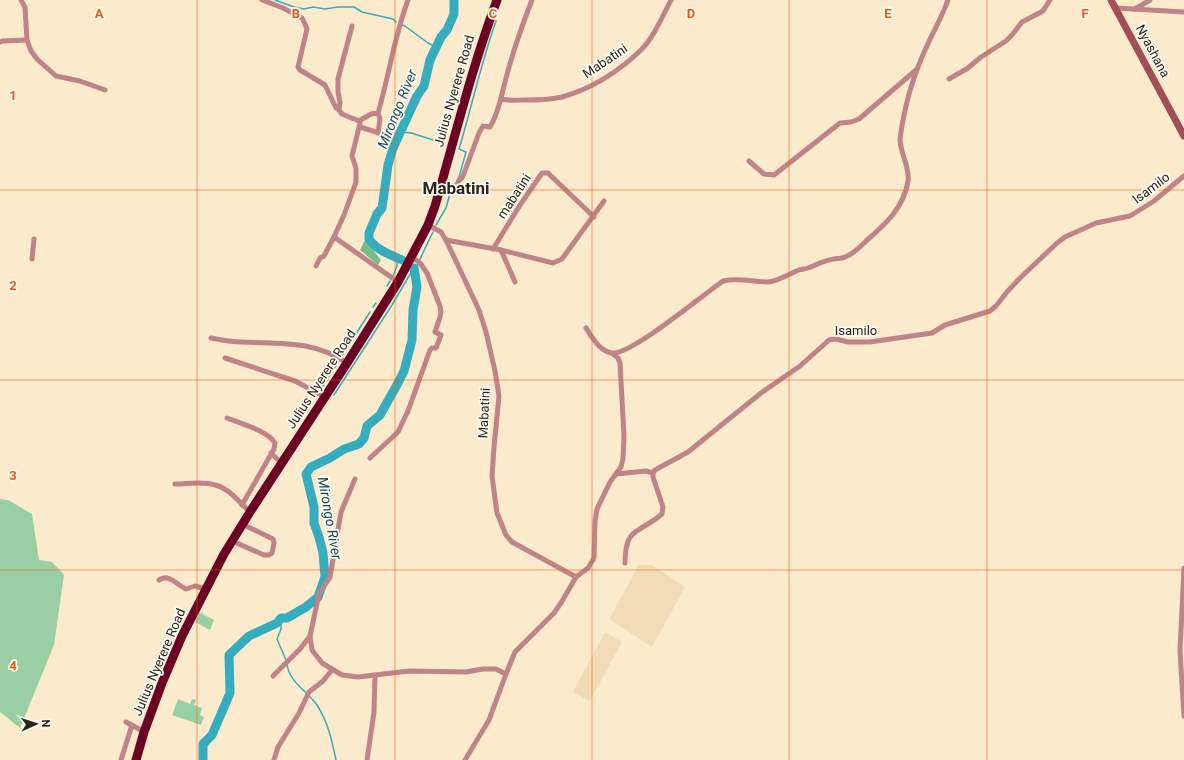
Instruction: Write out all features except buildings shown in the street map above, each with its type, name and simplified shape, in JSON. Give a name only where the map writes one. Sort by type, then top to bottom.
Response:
[{"type":"highway","name":"Julius Nyerere Road","points":[[136,760],[144,732],[162,683],[182,636],[232,541],[325,397],[343,360],[398,282],[416,260],[437,200],[467,91],[485,32],[497,0]]},
{"type":"street","points":[[21,0],[25,7],[27,40],[34,55],[54,74],[105,90]]},
{"type":"street","points":[[262,0],[283,8],[302,18],[307,29],[298,67],[300,70],[325,85],[336,108],[342,114],[378,133],[389,136]]},
{"type":"street","points":[[378,133],[380,119],[378,113],[397,40],[399,25],[408,0]]},
{"type":"street","points":[[457,186],[459,180],[463,176],[479,133],[483,126],[490,127],[499,109],[519,36],[532,0]]},
{"type":"street","name":"Mabatini","points":[[501,99],[542,100],[561,97],[584,89],[607,77],[642,49],[656,28],[671,0]]},
{"type":"street","points":[[613,354],[641,341],[723,281],[736,279],[768,282],[787,276],[800,269],[833,259],[840,259],[852,254],[884,225],[898,208],[908,180],[907,169],[900,147],[900,139],[910,92],[917,69],[948,0]]},
{"type":"street","points":[[950,79],[968,68],[981,56],[1006,41],[1022,22],[1043,11],[1050,0]]},
{"type":"street","name":"Nyashana","points":[[1111,0],[1184,136]]},
{"type":"street","points":[[1135,10],[1150,0]]},
{"type":"street","points":[[1116,8],[1184,12]]},
{"type":"street","points":[[1178,12],[1184,9]]},
{"type":"street","points":[[338,110],[340,102],[338,92],[339,74],[352,26]]},
{"type":"street","points":[[0,42],[27,40]]},
{"type":"street","points":[[749,161],[764,174],[774,175],[840,123],[851,122],[859,119],[904,82],[917,69]]},
{"type":"street","points":[[316,266],[320,258],[324,256],[334,237],[356,182],[356,168],[352,156],[359,124],[371,114],[378,113]]},
{"type":"street","name":"mabatini","points":[[493,249],[520,205],[544,172],[548,173],[557,181],[594,217]]},
{"type":"street","name":"Isamilo","points":[[653,473],[658,468],[694,448],[761,393],[800,366],[829,340],[836,339],[848,342],[870,342],[932,334],[951,323],[990,311],[1020,278],[1065,237],[1096,223],[1130,216],[1154,201],[1184,176]]},
{"type":"street","points":[[446,240],[501,250],[547,262],[558,262],[562,260],[604,201]]},
{"type":"street","name":"Mabatini","points":[[428,225],[441,232],[446,240],[479,310],[486,332],[499,396],[492,476],[500,524],[512,542],[576,578]]},
{"type":"street","points":[[334,237],[398,282]]},
{"type":"street","points":[[32,259],[34,239]]},
{"type":"street","points":[[501,250],[515,282]]},
{"type":"street","points":[[370,458],[398,432],[408,412],[430,350],[432,348],[436,348],[441,336],[435,332],[440,318],[440,306],[427,273],[416,260]]},
{"type":"street","points":[[464,760],[490,720],[515,652],[554,613],[576,578],[588,568],[594,558],[595,516],[603,497],[621,466],[623,459],[624,436],[620,363],[618,358],[613,354],[606,352],[601,347],[586,328]]},
{"type":"street","points":[[211,338],[242,342],[277,342],[312,346],[332,353],[343,360]]},
{"type":"street","points":[[225,358],[295,381],[325,397]]},
{"type":"street","points":[[227,418],[270,437],[275,443],[274,449],[242,505]]},
{"type":"street","points":[[271,453],[282,464]]},
{"type":"street","points":[[616,474],[646,471],[653,473],[662,507],[662,514],[643,526],[628,539],[625,548],[625,563]]},
{"type":"street","points":[[355,479],[341,512],[330,577],[319,594],[310,636],[312,650],[317,657],[322,663],[332,670],[350,676],[409,671],[466,672],[483,669],[496,669],[506,674]]},
{"type":"street","points":[[175,484],[216,485],[224,489],[250,512]]},
{"type":"street","points":[[232,541],[264,555],[269,555],[272,553],[274,543],[273,538],[242,524]]},
{"type":"street","points":[[1184,568],[1180,651],[1184,716]]},
{"type":"street","points":[[159,580],[161,578],[166,578],[186,589],[195,586],[206,589]]},
{"type":"street","points":[[273,676],[300,649],[310,636]]},
{"type":"street","points":[[274,760],[278,747],[309,692],[323,682],[332,670]]},
{"type":"street","points":[[367,760],[374,712],[375,675]]},
{"type":"street","points":[[126,722],[144,732]]},
{"type":"street","points":[[121,760],[132,725]]},
{"type":"shaded area","points":[[639,565],[652,565],[685,587],[652,647],[609,619]]},
{"type":"shaded area","points":[[605,632],[622,642],[590,701],[573,692]]},
{"type":"green space","points":[[365,240],[381,260],[378,265],[360,250]]},
{"type":"green space","points":[[0,499],[8,500],[32,514],[39,560],[52,562],[64,575],[54,645],[20,728],[0,712]]},
{"type":"green space","points":[[199,612],[214,620],[210,630],[195,622]]},
{"type":"green space","points":[[178,699],[190,704],[192,699],[196,700],[194,705],[202,708],[200,715],[204,717],[201,725],[172,715]]},
{"type":"waterway","points":[[275,0],[304,9],[313,7],[325,9],[354,7],[362,12],[393,19],[396,22]]},
{"type":"waterway","name":"Mirongo River","points":[[402,260],[384,252],[372,243],[369,239],[369,233],[377,214],[382,208],[388,165],[393,148],[417,96],[424,86],[430,60],[454,14],[454,0]]},
{"type":"waterway","points":[[459,149],[496,21]]},
{"type":"waterway","points":[[402,25],[436,47]]},
{"type":"waterway","points":[[402,132],[411,133],[443,143]]},
{"type":"waterway","points":[[459,149],[466,152],[459,177]]},
{"type":"waterway","points":[[436,225],[446,208],[452,186],[456,183]]},
{"type":"waterway","points":[[419,261],[433,232]]},
{"type":"waterway","points":[[393,276],[397,266],[397,258]]},
{"type":"waterway","name":"Mirongo River","points":[[415,270],[418,264]]},
{"type":"waterway","name":"Mirongo River","points":[[203,760],[203,744],[212,735],[230,693],[229,655],[249,636],[277,623],[281,618],[287,618],[306,607],[318,597],[325,577],[323,553],[314,523],[314,507],[306,474],[311,467],[344,449],[359,444],[364,438],[367,426],[380,415],[398,383],[404,371],[412,340],[413,310],[417,287],[414,268]]},
{"type":"waterway","points":[[334,395],[409,276],[411,273],[415,272]]},
{"type":"waterway","points":[[387,286],[390,281]]},
{"type":"waterway","points":[[373,307],[376,303]]},
{"type":"waterway","points":[[341,357],[370,312]]},
{"type":"waterway","points":[[321,389],[339,361]]},
{"type":"waterway","points":[[281,618],[281,629],[277,639],[286,660]]},
{"type":"waterway","points":[[287,664],[291,676],[321,711],[329,732],[336,760]]},
{"type":"district","name":"Mabatini","points":[[456,188]]}]
